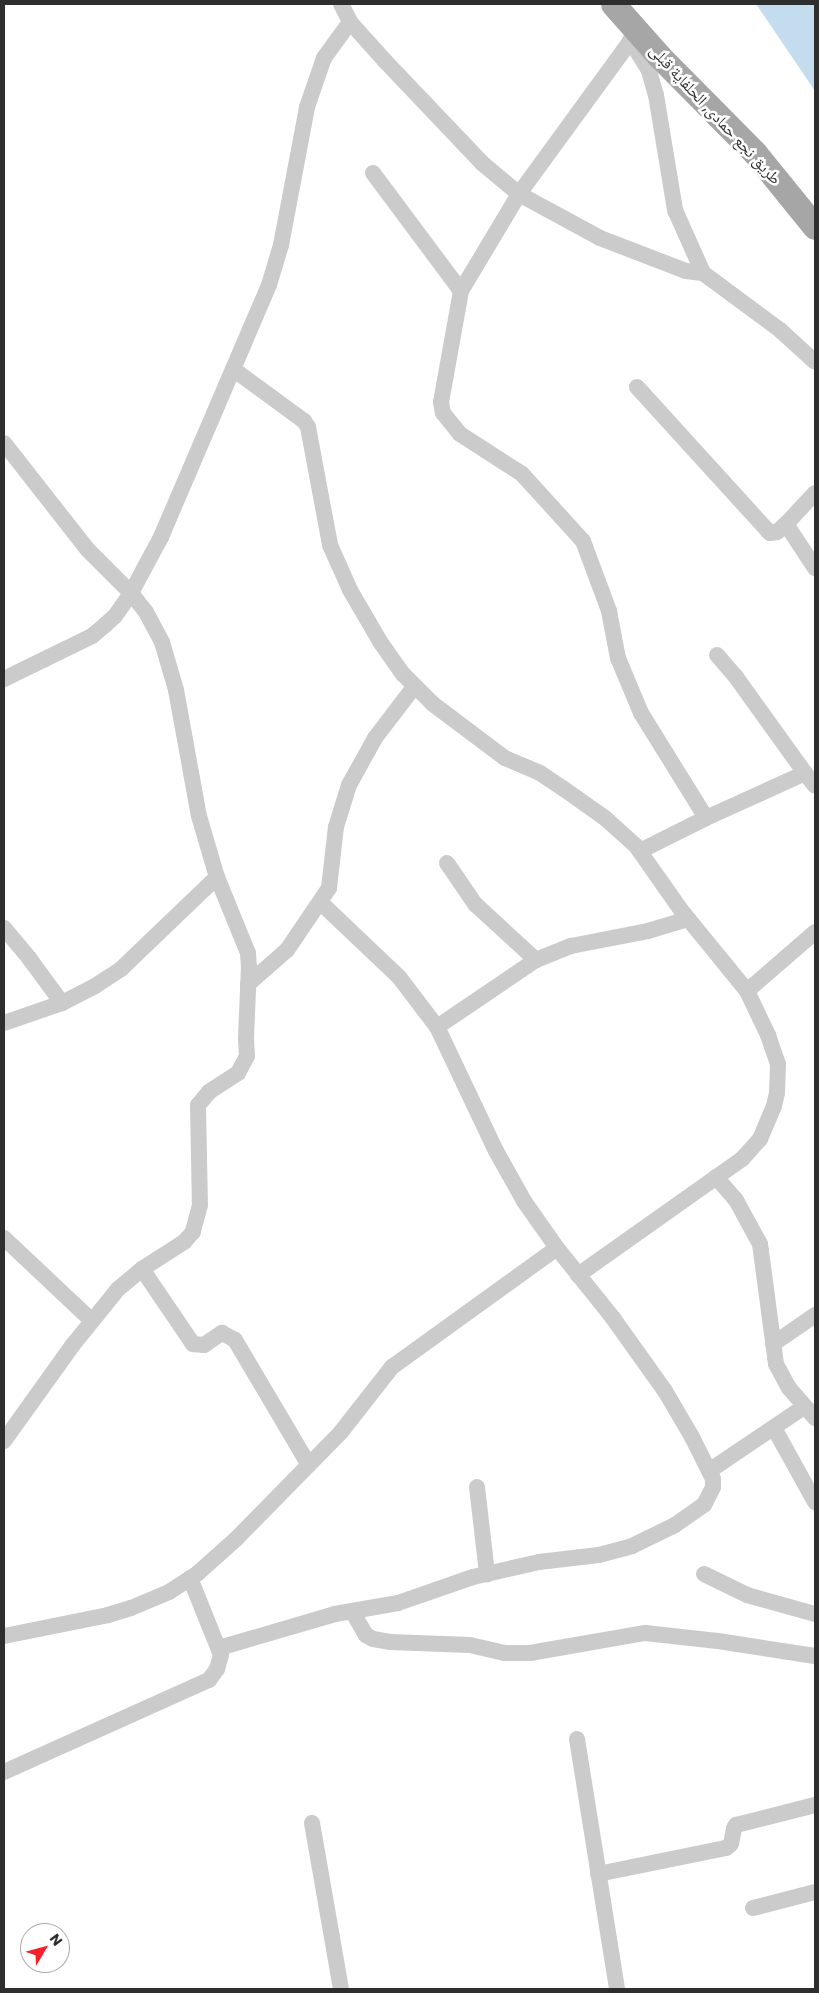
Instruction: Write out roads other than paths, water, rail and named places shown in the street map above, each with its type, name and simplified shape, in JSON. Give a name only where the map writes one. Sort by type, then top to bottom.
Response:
[{"type":"main road","name":"طريق نجع حمادى, الحلفاية قبلى","points":[[613,4],[633,36],[755,154],[815,227]]},
{"type":"street","points":[[341,4],[350,22],[482,163],[519,194],[600,238],[686,271],[703,273]]},
{"type":"street","points":[[6,673],[92,636],[114,616],[131,592],[161,537],[269,284],[281,245],[307,107],[324,58],[350,22]]},
{"type":"street","points":[[706,818],[641,713],[618,658],[609,611],[583,541],[522,474],[460,434],[444,413],[441,402],[460,291],[519,194],[633,36],[649,71],[656,95],[675,210],[703,273],[780,330],[815,362]]},
{"type":"street","points":[[373,173],[460,291]]},
{"type":"street","points":[[233,369],[304,421],[308,427],[330,545],[350,590],[381,643],[414,687],[433,704],[505,758],[540,773],[606,818],[640,851],[688,919],[747,991],[768,1035],[778,1064],[777,1093],[774,1106],[760,1139],[742,1159],[578,1275]]},
{"type":"street","points":[[637,387],[770,533],[778,532],[815,493]]},
{"type":"street","points":[[4,443],[88,550],[131,592],[146,612],[162,642],[173,680],[199,816],[217,877],[248,953],[247,1056],[243,1067],[229,1080],[209,1092],[198,1105],[200,1205],[193,1232],[184,1242],[142,1269],[118,1289],[92,1321],[4,1441]]},
{"type":"street","points":[[786,524],[815,568]]},
{"type":"street","points":[[717,655],[736,677],[815,786]]},
{"type":"street","points":[[248,984],[287,950],[329,888],[336,826],[350,785],[375,738],[414,687]]},
{"type":"street","points":[[640,851],[706,818],[805,773]]},
{"type":"street","points":[[447,863],[475,904],[536,960]]},
{"type":"street","points":[[4,1023],[62,1003],[95,986],[128,963],[217,877]]},
{"type":"street","points":[[219,1648],[352,1612],[398,1603],[487,1574],[539,1562],[599,1555],[632,1546],[676,1525],[704,1505],[713,1486],[713,1479],[692,1437],[665,1391],[614,1318],[557,1248],[524,1201],[496,1151],[437,1027],[398,977],[321,902]]},
{"type":"street","points":[[437,1027],[536,960],[571,946],[648,931],[688,919]]},
{"type":"street","points":[[4,928],[62,1003]]},
{"type":"street","points":[[747,991],[815,932]]},
{"type":"street","points":[[709,1471],[774,1428],[810,1413],[781,1376],[776,1364],[772,1344],[773,1330],[760,1244],[736,1200],[716,1177]]},
{"type":"street","points":[[4,1238],[92,1321]]},
{"type":"street","points":[[4,1636],[108,1615],[131,1608],[169,1592],[190,1578],[236,1539],[341,1432],[392,1367],[557,1248]]},
{"type":"street","points":[[142,1269],[193,1344],[201,1346],[222,1333],[235,1340],[309,1465]]},
{"type":"street","points":[[772,1344],[815,1315]]},
{"type":"street","points":[[774,1428],[815,1502]]},
{"type":"street","points":[[477,1487],[487,1574]]},
{"type":"street","points":[[704,1574],[747,1595],[815,1614]]},
{"type":"street","points":[[4,1772],[204,1684],[217,1669],[221,1655],[190,1578]]},
{"type":"street","points":[[352,1612],[366,1635],[373,1640],[470,1645],[505,1653],[530,1654],[645,1633],[745,1644],[815,1656]]},
{"type":"street","points":[[577,1739],[617,1989]]},
{"type":"street","points":[[598,1874],[726,1848],[731,1844],[736,1825],[815,1805]]},
{"type":"street","points":[[312,1823],[341,1989]]},
{"type":"street","points":[[753,1908],[815,1892]]},
{"type":"water","points":[[756,4],[815,4],[815,91]]}]
